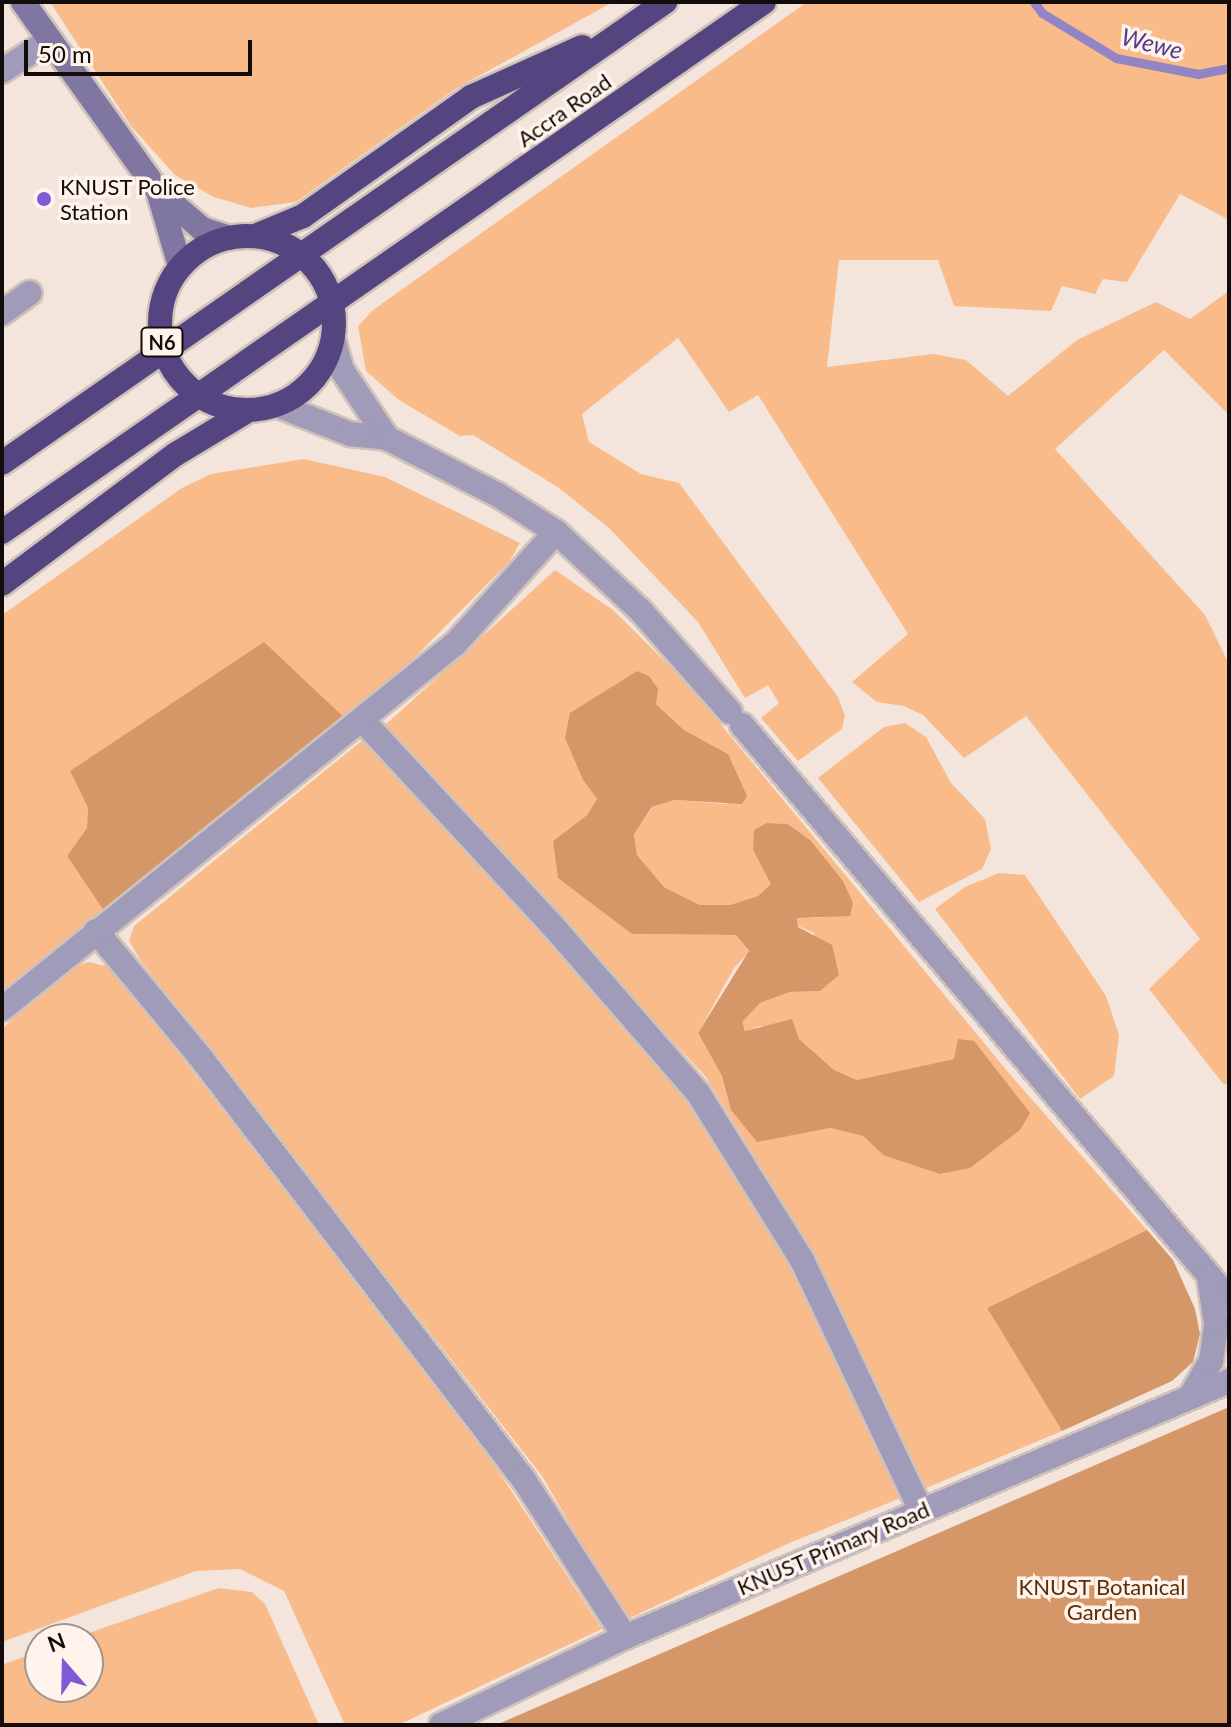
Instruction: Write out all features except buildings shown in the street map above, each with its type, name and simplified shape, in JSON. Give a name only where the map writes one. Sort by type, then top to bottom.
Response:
[{"type":"highway","name":"Accra Road","points":[[302,255],[665,2]]},
{"type":"highway","name":"Accra Road","points":[[2,532],[195,393],[395,261],[764,2]]},
{"type":"highway","points":[[180,266],[203,248],[230,238],[255,236],[303,216],[471,97],[638,21]]},
{"type":"highway","points":[[195,393],[221,406],[249,410],[277,405],[314,379],[333,339],[332,304],[315,268],[302,255],[255,236]]},
{"type":"highway","name":"N6","points":[[2,463],[163,348],[302,255]]},
{"type":"highway","name":"N6","points":[[180,266],[165,291],[159,319],[163,348],[181,381],[195,393]]},
{"type":"highway","points":[[2,584],[176,454],[249,410]]},
{"type":"street","points":[[23,2],[158,191],[202,229],[230,238]]},
{"type":"street","points":[[2,71],[48,41]]},
{"type":"street","points":[[158,191],[180,266]]},
{"type":"street","points":[[2,313],[30,293]]},
{"type":"street","points":[[333,339],[342,370],[387,438]]},
{"type":"street","points":[[277,405],[341,431],[387,438],[498,495],[556,532],[640,610],[1219,1278],[1229,1299]]},
{"type":"street","points":[[2,1009],[96,931],[364,722],[456,643],[556,532]]},
{"type":"street","points":[[364,722],[552,925],[698,1093],[802,1260],[921,1511]]},
{"type":"street","points":[[96,931],[201,1058],[524,1480],[625,1637]]},
{"type":"street","points":[[1190,1397],[1213,1349],[1219,1278]]},
{"type":"street","name":"KNUST Primary Road","points":[[441,1725],[625,1637],[1229,1381]]},
{"type":"shaded area","points":[[50,2],[613,2],[457,88],[296,202],[251,208],[214,197],[175,175],[131,126]]},
{"type":"shaded area","points":[[807,2],[1229,2],[1229,220],[1180,194],[1127,282],[1103,279],[1095,294],[1062,286],[1051,311],[954,306],[938,260],[839,260],[827,367],[933,354],[966,360],[1008,396],[1077,340],[1156,302],[1190,319],[1229,291],[1229,415],[1164,350],[1055,449],[1205,615],[1229,664],[1229,1081],[1224,1085],[1149,989],[1200,939],[1026,716],[964,758],[923,715],[904,706],[877,702],[852,682],[908,634],[758,395],[729,412],[678,338],[582,414],[589,442],[641,474],[679,483],[838,697],[845,716],[842,729],[798,761],[761,718],[779,703],[768,685],[745,698],[698,622],[610,529],[559,488],[473,435],[460,436],[399,400],[366,371],[358,326],[373,310]]},
{"type":"shaded area","points":[[304,459],[385,477],[520,543],[509,562],[350,723],[70,771],[88,808],[87,828],[67,856],[104,911],[2,997],[2,615],[182,488],[211,474]]},
{"type":"shaded area","points":[[555,570],[613,610],[685,681],[1013,1078],[1147,1230],[987,1308],[1062,1431],[926,1488],[800,1230],[706,1077],[381,729]],"holes":[[[637,671],[656,704],[684,730],[728,754],[727,804],[675,800],[653,807],[634,833],[637,855],[664,887],[700,905],[730,905],[758,896],[772,884],[753,850],[767,823],[788,824],[810,840],[821,918],[797,917],[798,926],[814,933],[820,991],[790,992],[760,1003],[741,1022],[746,1031],[760,1026],[799,1039],[834,1070],[857,1080],[954,1059],[883,1155],[863,1136],[830,1128],[798,1133],[731,1110],[722,1076],[698,1033],[734,968],[749,952],[736,935],[632,934],[553,841],[587,815],[597,799],[583,780],[570,714]]]},
{"type":"shaded area","points":[[905,723],[926,737],[951,783],[985,819],[991,849],[982,869],[919,902],[818,778],[884,727]]},
{"type":"shaded area","points":[[364,739],[545,934],[692,1108],[799,1275],[903,1497],[787,1544],[626,1620],[542,1476],[141,961],[129,941],[134,926]]},
{"type":"shaded area","points":[[999,873],[1025,875],[1106,996],[1119,1035],[1114,1076],[1080,1099],[935,909],[965,887]]},
{"type":"shaded area","points":[[88,962],[111,967],[495,1466],[602,1629],[398,1725],[345,1725],[284,1591],[240,1569],[196,1571],[54,1623],[24,1623],[24,1634],[2,1642],[2,1029],[67,970]]},
{"type":"shaded area","points":[[219,1588],[252,1592],[265,1604],[319,1725],[2,1725],[2,1665],[24,1657],[24,1703],[104,1703],[104,1628]]},
{"type":"green space","points":[[264,642],[350,723],[104,911],[67,856],[87,828],[88,808],[70,771]]},
{"type":"green space","points":[[637,671],[649,676],[658,689],[656,704],[684,730],[728,754],[747,796],[742,804],[675,800],[652,807],[634,834],[637,855],[664,887],[700,905],[730,905],[758,896],[771,884],[753,850],[754,830],[767,823],[788,824],[810,840],[843,881],[853,903],[850,916],[797,918],[798,927],[832,945],[839,975],[820,991],[790,992],[760,1003],[742,1022],[745,1031],[792,1019],[799,1039],[834,1070],[857,1080],[954,1059],[958,1039],[974,1041],[1030,1113],[1020,1130],[970,1168],[940,1174],[883,1155],[863,1136],[830,1128],[757,1142],[731,1110],[722,1076],[698,1033],[749,951],[736,935],[632,934],[558,878],[553,841],[587,815],[597,799],[583,780],[565,738],[570,713]]},
{"type":"green space","points":[[1147,1230],[1173,1260],[1195,1309],[1200,1334],[1193,1362],[1172,1381],[1062,1431],[987,1308]]},
{"type":"green space","name":"KNUST Botanical Garden","points":[[1229,1407],[1229,1725],[496,1725]]},
{"type":"waterway","name":"Wewe","points":[[1034,2],[1042,13],[1116,58],[1198,74],[1229,68]]},
{"type":"place","name":"KNUST Police Station","points":[[44,199]]}]
